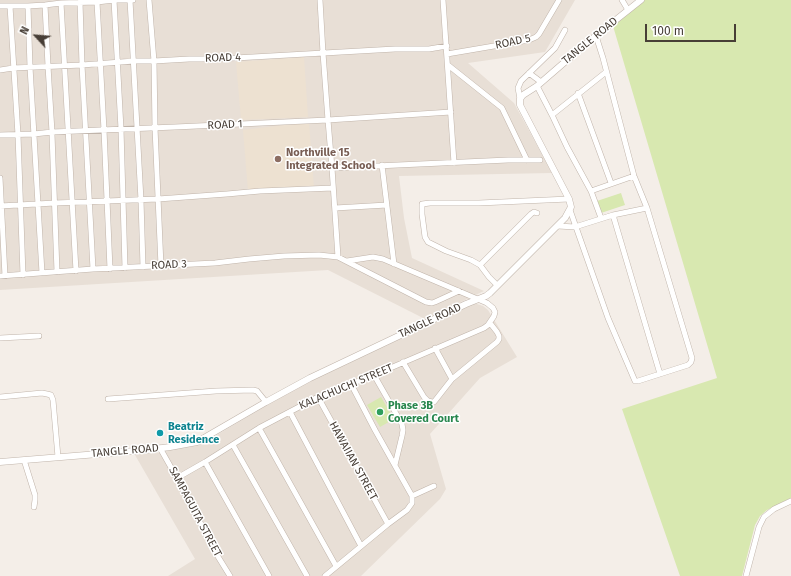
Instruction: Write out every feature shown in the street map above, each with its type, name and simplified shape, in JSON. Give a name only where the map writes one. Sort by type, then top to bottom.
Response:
[{"type":"street","points":[[114,0],[121,129],[125,268]]},
{"type":"street","points":[[0,6],[28,6],[132,0],[143,267]]},
{"type":"street","points":[[149,0],[154,61],[155,128],[161,266]]},
{"type":"street","points":[[320,0],[338,256],[426,302],[432,303],[460,291]]},
{"type":"street","points":[[443,0],[454,163]]},
{"type":"street","name":"ROAD 5","points":[[447,54],[529,40],[536,37],[559,0]]},
{"type":"street","points":[[622,0],[628,10]]},
{"type":"street","name":"TANGLE ROAD","points":[[520,99],[641,0]]},
{"type":"street","points":[[80,2],[93,269]]},
{"type":"street","points":[[97,2],[110,269]]},
{"type":"street","points":[[61,3],[76,271]]},
{"type":"street","points":[[45,5],[58,272]]},
{"type":"street","points":[[10,6],[18,135],[24,275]]},
{"type":"street","points":[[28,6],[42,273]]},
{"type":"street","points":[[565,30],[555,48],[521,81],[518,93],[520,105],[568,199],[575,227],[608,318],[635,381],[638,381],[688,365],[692,358],[647,208],[634,176],[596,36]]},
{"type":"street","name":"ROAD 4","points":[[0,70],[189,58],[235,58],[446,46]]},
{"type":"street","points":[[448,65],[502,108],[527,160]]},
{"type":"street","points":[[552,115],[606,72]]},
{"type":"street","points":[[529,73],[539,84],[552,115],[591,191],[601,218]]},
{"type":"street","points":[[578,94],[611,184]]},
{"type":"street","name":"ROAD 1","points":[[0,135],[328,120],[451,112]]},
{"type":"street","points":[[332,168],[508,160],[540,160]]},
{"type":"street","points":[[382,166],[394,264]]},
{"type":"street","points":[[591,191],[634,176]]},
{"type":"street","points":[[0,178],[2,276]]},
{"type":"street","points":[[1,206],[141,200],[260,191],[333,188]]},
{"type":"street","points":[[497,285],[480,265],[428,242],[425,237],[422,204],[568,199]]},
{"type":"street","points":[[335,208],[387,205]]},
{"type":"street","points":[[558,226],[575,227],[601,218],[647,208]]},
{"type":"street","name":"TANGLE ROAD","points":[[0,462],[160,448],[197,442],[310,378],[486,296],[558,226],[570,210]]},
{"type":"street","points":[[480,265],[531,214],[534,212],[537,213]]},
{"type":"street","points":[[613,215],[660,374]]},
{"type":"street","name":"ROAD 3","points":[[2,276],[93,269],[215,263],[290,256],[338,256]]},
{"type":"street","points":[[347,262],[373,257],[383,259],[487,303],[493,308],[495,312],[490,323],[499,336],[498,341],[452,379],[434,402],[427,401],[403,362]]},
{"type":"street","name":"KALACHUCHI STREET","points":[[177,478],[259,428],[318,397],[484,328],[490,323]]},
{"type":"street","points":[[0,338],[39,336]]},
{"type":"street","points":[[435,348],[452,379]]},
{"type":"street","points":[[374,375],[402,424],[402,436],[395,465]]},
{"type":"street","points":[[325,576],[407,510],[411,506],[412,500],[412,496],[351,384]]},
{"type":"street","points":[[108,399],[216,391],[254,390],[257,391],[266,402]]},
{"type":"street","points":[[0,397],[42,393],[51,395],[53,400],[58,457]]},
{"type":"street","name":"HAWAIIAN STREET","points":[[318,397],[388,524]]},
{"type":"street","points":[[290,412],[361,546]]},
{"type":"street","points":[[259,428],[336,566]]},
{"type":"street","points":[[233,445],[307,576]]},
{"type":"street","name":"SAMPAGUITA STREET","points":[[160,448],[217,555],[230,576]]},
{"type":"street","points":[[24,460],[35,495],[36,500],[34,507]]},
{"type":"street","points":[[205,462],[269,576]]},
{"type":"street","points":[[412,496],[434,486]]},
{"type":"street","points":[[746,576],[759,527],[764,517],[774,509],[791,501]]},
{"type":"shaded area","points":[[0,0],[575,0],[545,52],[468,63],[514,103],[552,173],[399,176],[404,218],[412,258],[484,291],[425,319],[328,270],[0,290]]},
{"type":"shaded area","name":"Northville 15 Integrated School","points":[[304,57],[308,117],[241,120],[236,62]]},
{"type":"shaded area","name":"Northville 15 Integrated School","points":[[309,122],[314,188],[248,191],[243,130]]},
{"type":"shaded area","points":[[471,304],[483,306],[488,310],[517,357],[480,378],[430,434],[446,489],[440,499],[361,576],[168,576],[195,559],[135,455],[158,453],[205,442],[316,376]]},
{"type":"green space","points":[[645,0],[791,0],[791,498],[767,510],[760,516],[755,525],[742,576],[680,576],[622,409],[717,378],[613,26]]},
{"type":"green space","points":[[621,193],[625,205],[601,213],[597,201]]},
{"type":"green space","name":"Phase 3B Covered Court","points":[[381,397],[394,419],[380,427],[367,405]]},
{"type":"place","name":"Northville 15 Integrated School","points":[[278,159]]},
{"type":"place","name":"Phase 3B Covered Court","points":[[380,412]]},
{"type":"place","name":"Beatriz Residence","points":[[160,433]]}]
